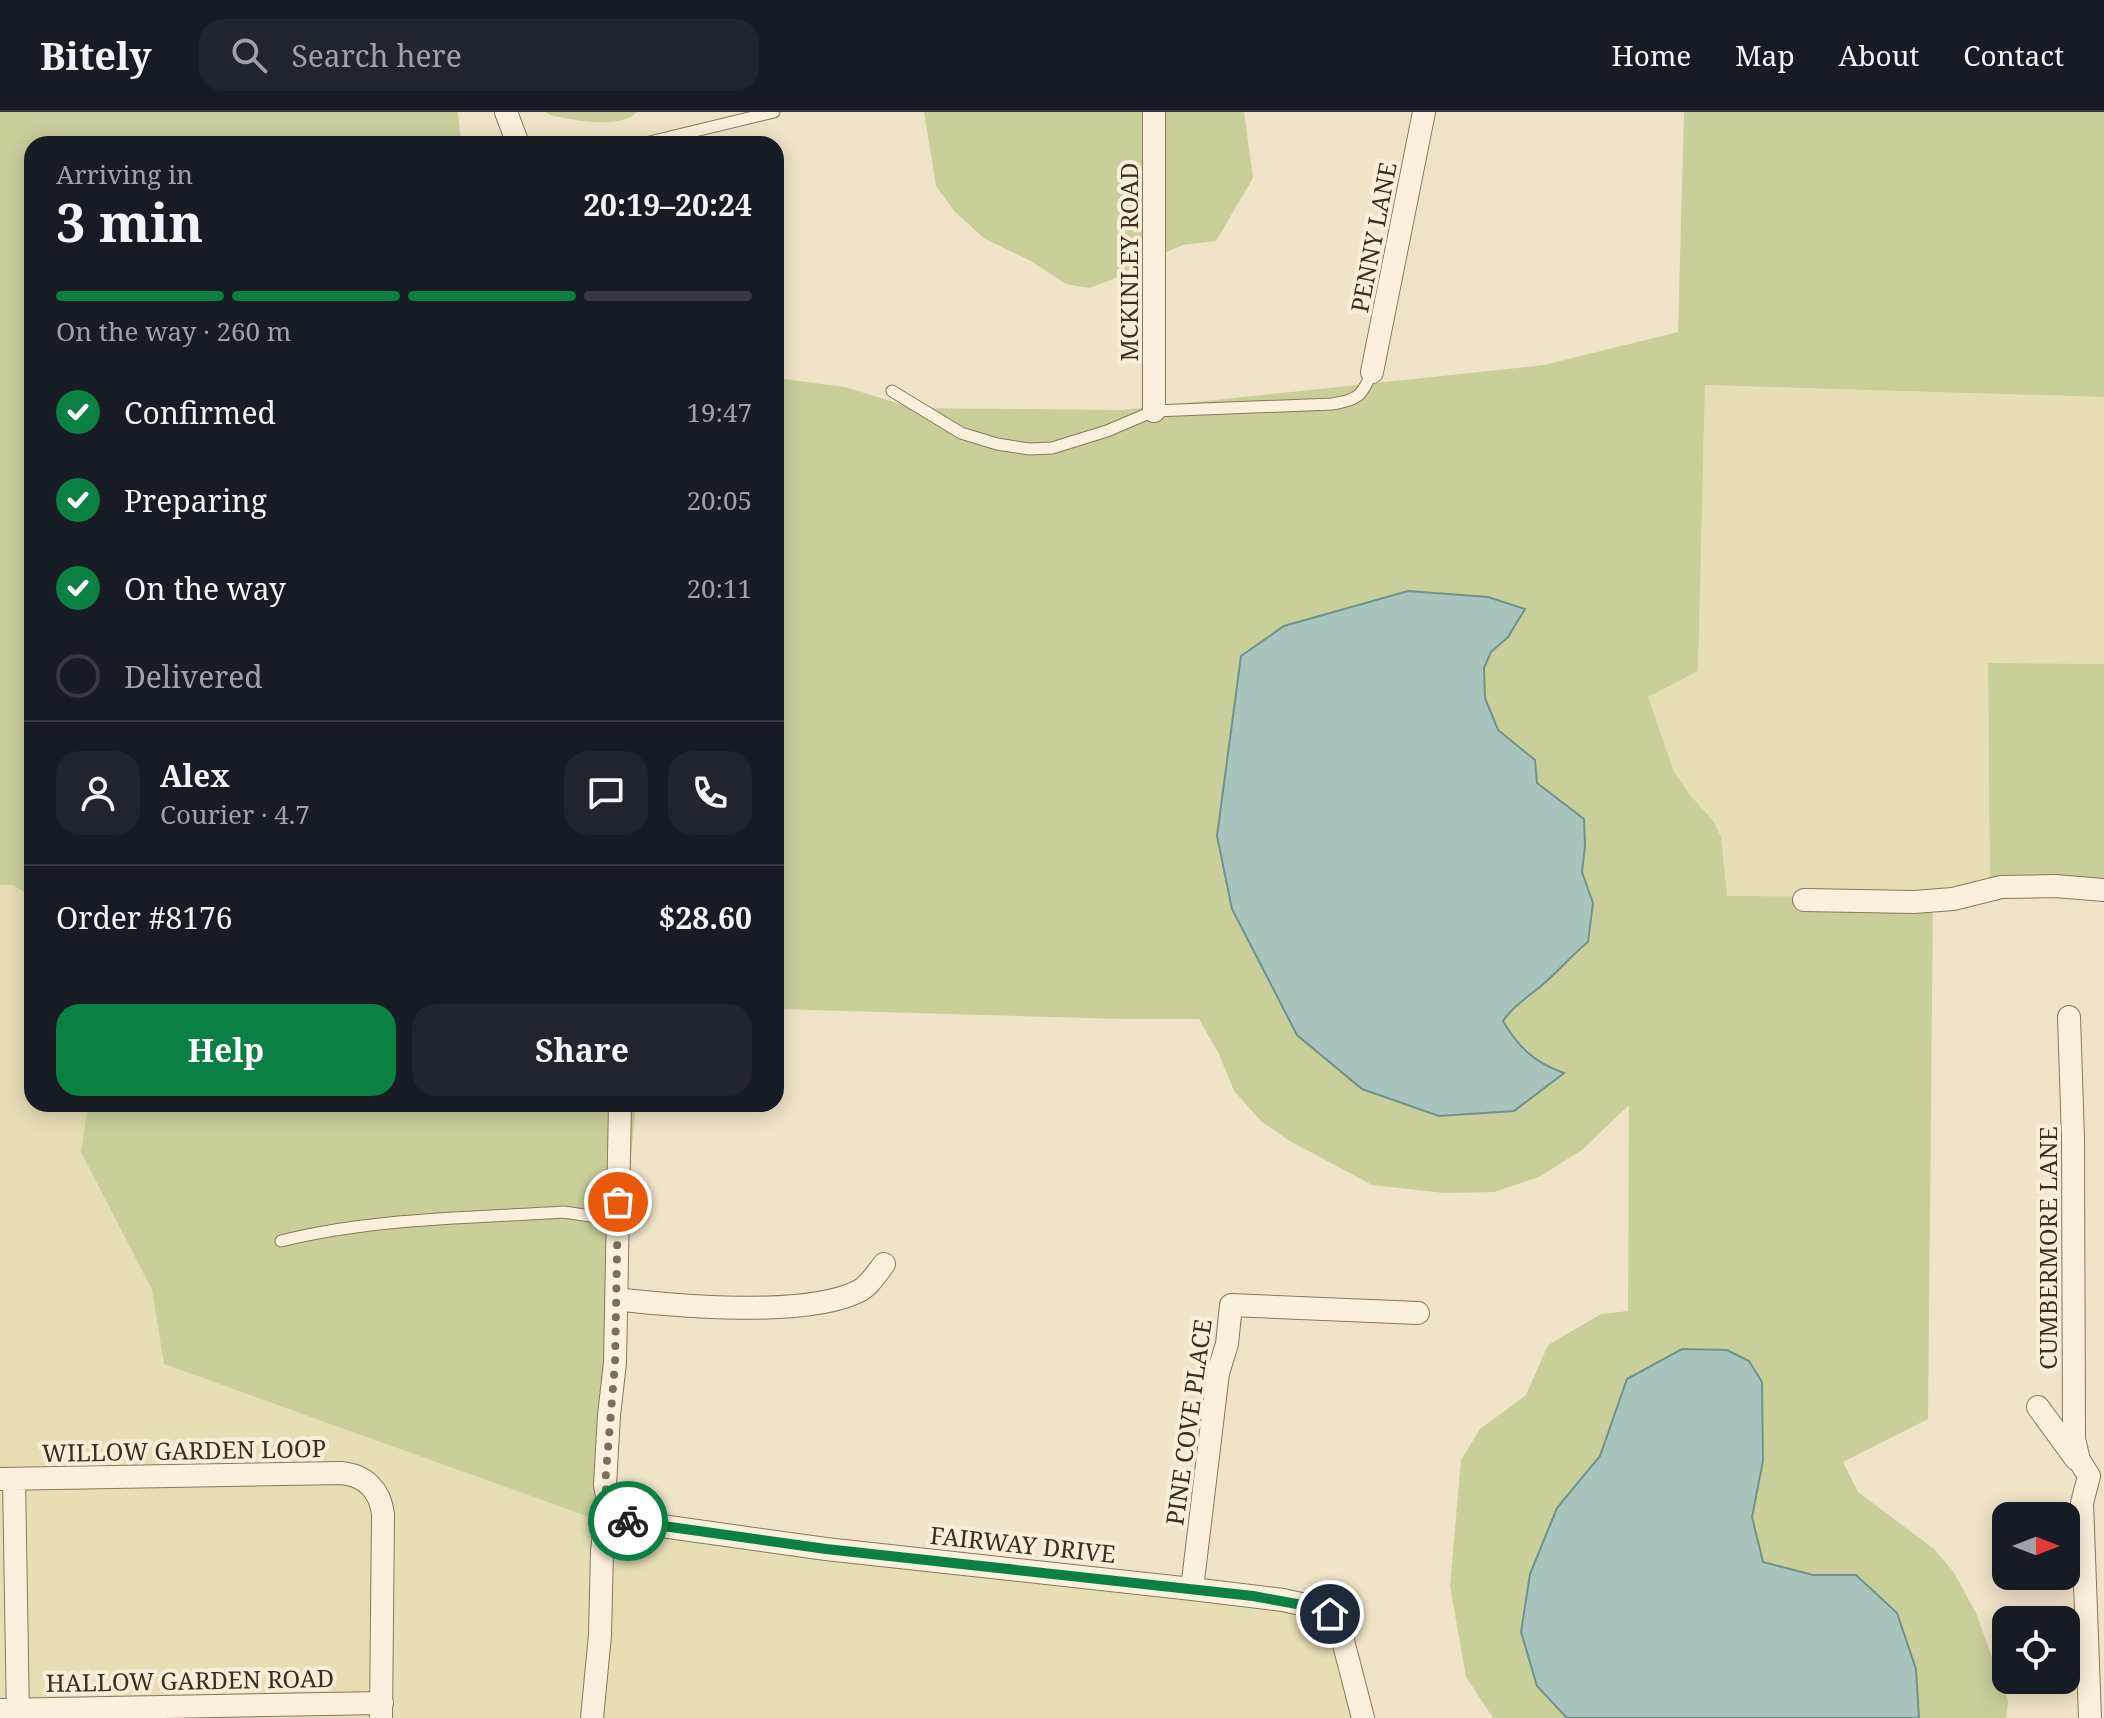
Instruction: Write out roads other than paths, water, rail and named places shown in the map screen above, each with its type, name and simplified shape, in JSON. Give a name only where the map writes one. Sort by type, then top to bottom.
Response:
[{"type":"street","points":[[506,112],[515,136]]},
{"type":"street","name":"MCKINLEY ROAD","points":[[1154,112],[1154,411]]},
{"type":"street","name":"PENNY LANE","points":[[1372,372],[1424,112]]},
{"type":"street","points":[[1804,900],[1914,902],[1953,899],[2001,887],[2055,886],[2104,890]]},
{"type":"street","name":"CUMBERMORE LANE","points":[[2069,1017],[2073,1138],[2074,1439],[2079,1460],[2096,1471]]},
{"type":"street","points":[[592,1718],[600,1635],[602,1551],[608,1501],[605,1485],[615,1363],[620,1112]]},
{"type":"street","points":[[616,1299],[680,1305],[758,1307],[803,1304],[843,1298],[863,1290],[884,1264]]},
{"type":"street","name":"PINE COVE PLACE","points":[[1192,1589],[1218,1373],[1227,1344],[1231,1305],[1418,1313]]},
{"type":"street","points":[[2038,1407],[2096,1471],[2082,1503],[2090,1718]]},
{"type":"street","name":"WILLOW GARDEN LOOP","points":[[7,1479],[341,1473],[365,1481],[378,1495],[383,1514],[381,1710]]},
{"type":"street","points":[[7,1479],[12,1712]]},
{"type":"street","name":"FAIRWAY DRIVE","points":[[608,1501],[618,1517],[626,1521],[826,1549],[1283,1600],[1324,1609],[1340,1629],[1363,1718]]},
{"type":"street","name":"HALLOW GARDEN ROAD","points":[[12,1712],[381,1710]]},
{"type":"lane","points":[[674,136],[774,112]]},
{"type":"lane","points":[[892,391],[961,433],[997,444],[1029,449],[1052,448],[1107,431],[1154,411],[1351,401],[1363,393],[1372,372]]},
{"type":"lane","points":[[281,1241],[317,1232],[381,1224],[564,1212],[590,1216],[618,1226]]},
{"type":"water","points":[[1408,591],[1488,597],[1525,609],[1508,637],[1491,652],[1484,668],[1485,698],[1498,730],[1535,760],[1537,783],[1584,819],[1582,872],[1593,903],[1588,942],[1503,1021],[1528,1053],[1564,1073],[1514,1111],[1439,1116],[1362,1089],[1297,1035],[1232,909],[1217,836],[1241,656],[1284,626]]},
{"type":"water","points":[[1682,1349],[1727,1350],[1749,1361],[1762,1382],[1763,1461],[1752,1517],[1763,1562],[1813,1575],[1856,1575],[1897,1613],[1916,1669],[1919,1718],[1567,1718],[1537,1686],[1521,1632],[1530,1574],[1557,1508],[1600,1456],[1627,1379]]}]
